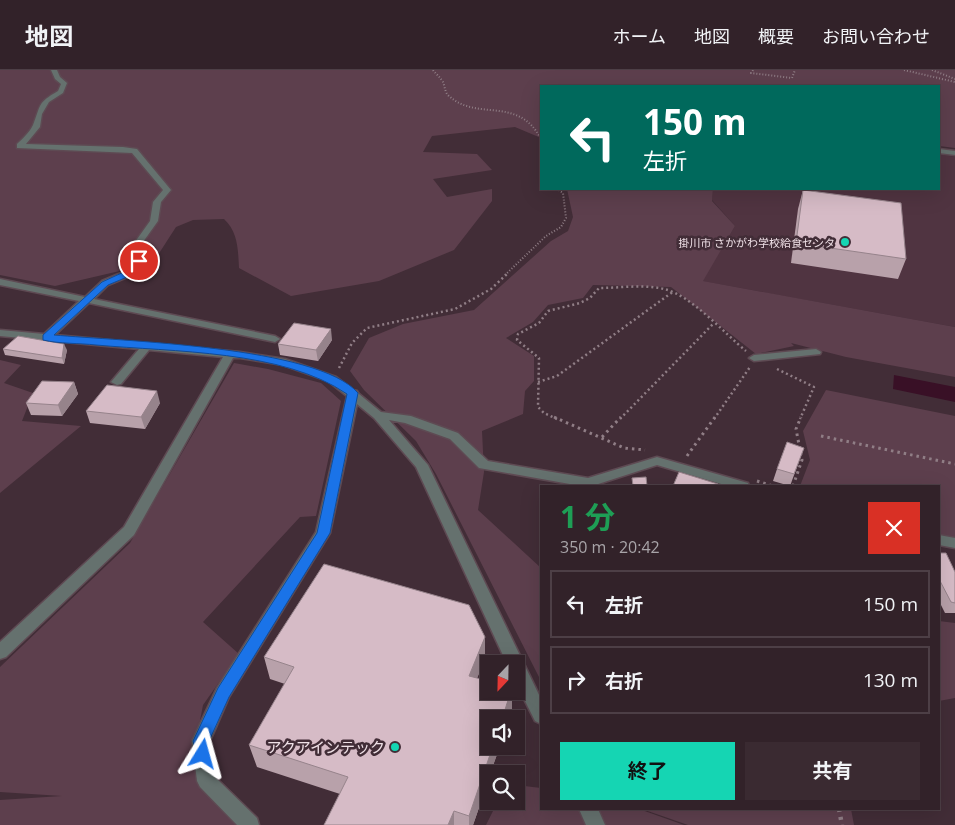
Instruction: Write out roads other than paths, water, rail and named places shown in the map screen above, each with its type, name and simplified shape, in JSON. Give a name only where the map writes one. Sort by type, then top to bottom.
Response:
[{"type":"street","points":[[46,338],[105,284],[129,273],[139,264],[139,242],[154,221],[156,202],[167,190],[134,151],[123,149],[20,146],[36,127],[38,114],[46,102],[61,92],[64,82],[57,78],[54,70]]},
{"type":"street","points":[[940,151],[955,153]]},
{"type":"street","points":[[0,282],[275,340]]},
{"type":"street","points":[[0,333],[230,354],[285,362],[332,379],[353,393],[378,415],[422,465],[511,655]]},
{"type":"street","points":[[117,382],[146,347]]},
{"type":"street","points":[[754,358],[816,352]]},
{"type":"street","points":[[0,652],[129,531],[230,354]]},
{"type":"street","points":[[246,823],[206,780],[201,741],[223,693],[323,533],[353,393]]},
{"type":"street","points":[[378,415],[407,419],[454,436],[484,465],[588,483],[657,462],[739,485]]},
{"type":"street","points":[[940,540],[955,543]]},
{"type":"street","points":[[525,683],[540,714]]},
{"type":"street","points":[[588,810],[596,825]]},
{"type":"place","name":"掛川市 さかがわ学校給食センタ","points":[[845,242]]},
{"type":"place","name":"アクアインテック","points":[[395,747]]}]
